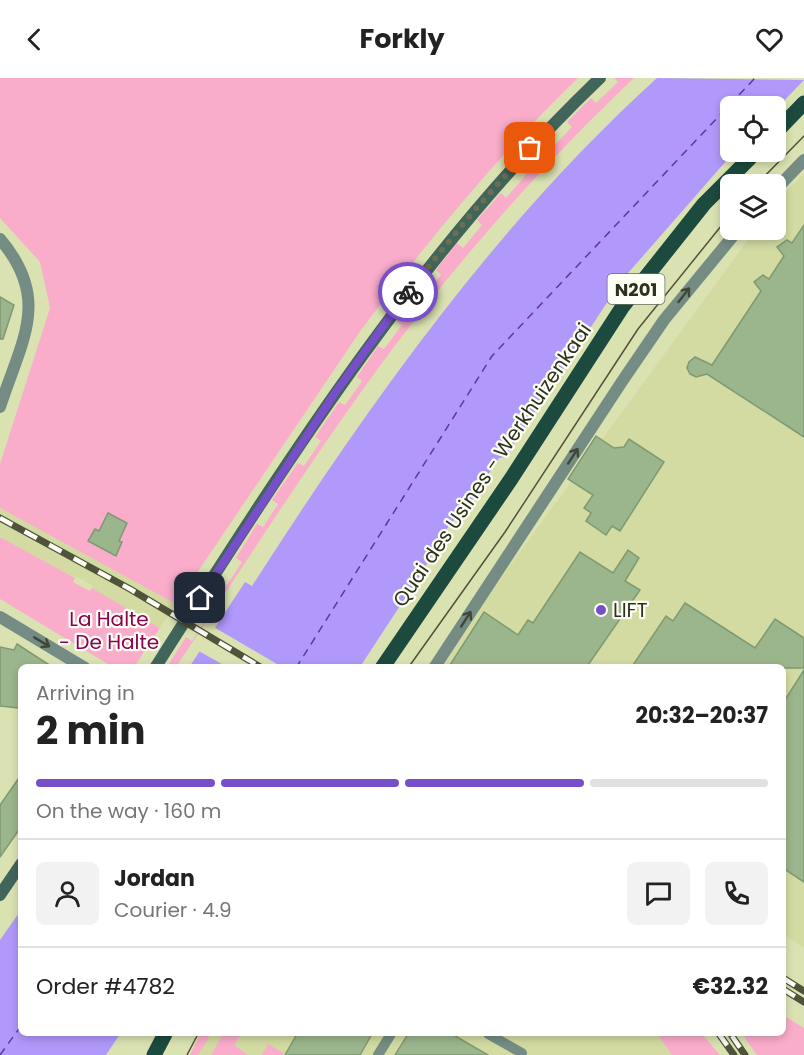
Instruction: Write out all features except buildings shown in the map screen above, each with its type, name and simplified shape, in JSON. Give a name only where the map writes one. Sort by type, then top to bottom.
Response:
[{"type":"main road","points":[[158,664],[289,461],[400,302],[472,213],[530,148],[600,78]]},
{"type":"main road","points":[[786,122],[804,103]]},
{"type":"main road","name":"Quai des Usines - Werkhuizenkaai","points":[[385,664],[511,479],[623,306],[704,204],[746,162]]},
{"type":"main road","points":[[0,895],[18,868]]},
{"type":"main road","points":[[154,1055],[164,1036]]},
{"type":"street","points":[[786,179],[804,160]]},
{"type":"street","points":[[0,239],[24,272],[30,298],[26,325],[0,407]]},
{"type":"street","points":[[437,664],[664,320],[730,240]]},
{"type":"street","points":[[0,617],[78,664]]},
{"type":"street","points":[[378,1055],[390,1036]]},
{"type":"street","points":[[492,1036],[522,1053]]},
{"type":"shaded area","points":[[657,78],[804,80],[786,99],[786,96],[720,96],[720,162],[725,162],[622,280],[505,457],[499,458],[462,516],[451,522],[424,569],[362,664],[191,664],[245,582],[252,586],[342,450],[438,318],[542,193],[598,134]]},
{"type":"shaded area","points":[[804,173],[804,948],[786,936],[786,664],[438,664],[748,240],[786,240],[786,192]]},
{"type":"shaded area","points":[[0,508],[176,604],[160,628],[76,576],[75,578],[0,537]]},
{"type":"shaded area","points":[[18,914],[18,1036],[119,1036],[106,1055],[0,1055],[0,940]]},
{"type":"shaded area","points":[[199,1036],[658,1036],[672,1055],[190,1055]]},
{"type":"green space","points":[[0,78],[578,78],[492,168],[386,297],[361,330],[176,604],[0,508],[0,464],[50,308],[40,262],[0,218]]},
{"type":"green space","points":[[614,78],[634,78],[527,187],[427,304],[341,420],[178,664],[169,664],[186,637],[192,641],[207,618],[201,614],[221,582],[227,585],[242,562],[236,558],[257,524],[263,527],[278,504],[272,500],[298,463],[304,466],[321,441],[315,437],[339,402],[345,405],[362,381],[357,377],[378,346],[384,349],[402,325],[396,321],[417,294],[423,298],[441,275],[436,270],[457,243],[463,248],[482,225],[477,220],[501,193],[506,198],[526,175],[521,170],[545,144],[551,149],[572,127],[567,122],[591,98],[596,103],[618,82]]},
{"type":"green space","name":"La Halte - De Halte","points":[[0,537],[75,578],[73,582],[90,591],[92,588],[160,628],[136,664],[108,664],[0,599]]},
{"type":"green space","points":[[786,1017],[804,1028],[804,1055],[757,1055],[743,1036],[786,1036]]},
{"type":"green space","points":[[199,1036],[210,1036],[198,1055],[190,1055]]},
{"type":"green space","points":[[222,1036],[240,1036],[234,1045],[248,1055],[211,1055]]},
{"type":"green space","points":[[658,1036],[704,1036],[720,1055],[672,1055]]},
{"type":"green space","points":[[268,1044],[284,1053],[283,1055],[262,1055]]},
{"type":"pier","points":[[212,626],[277,664],[222,664],[197,650]]},
{"type":"ferry route","points":[[299,664],[492,356],[755,78]]},
{"type":"ferry route","points":[[0,1055],[18,1030]]},
{"type":"tram line","points":[[767,174],[804,136]]},
{"type":"tram line","points":[[411,664],[505,532],[638,329],[720,227]]},
{"type":"tram line","points":[[187,1055],[197,1036]]},
{"type":"railway","points":[[0,518],[130,589],[255,664]]},
{"type":"railway","points":[[786,980],[804,991]]},
{"type":"railway","points":[[786,991],[804,1002]]},
{"type":"railway","points":[[720,1036],[734,1055]]},
{"type":"railway","points":[[732,1036],[745,1055]]},
{"type":"way so far","points":[[408,292],[472,213],[530,148]]},
{"type":"place","name":"LIFT","points":[[601,610]]},
{"type":"route","points":[[200,598],[335,393],[408,292]]}]
